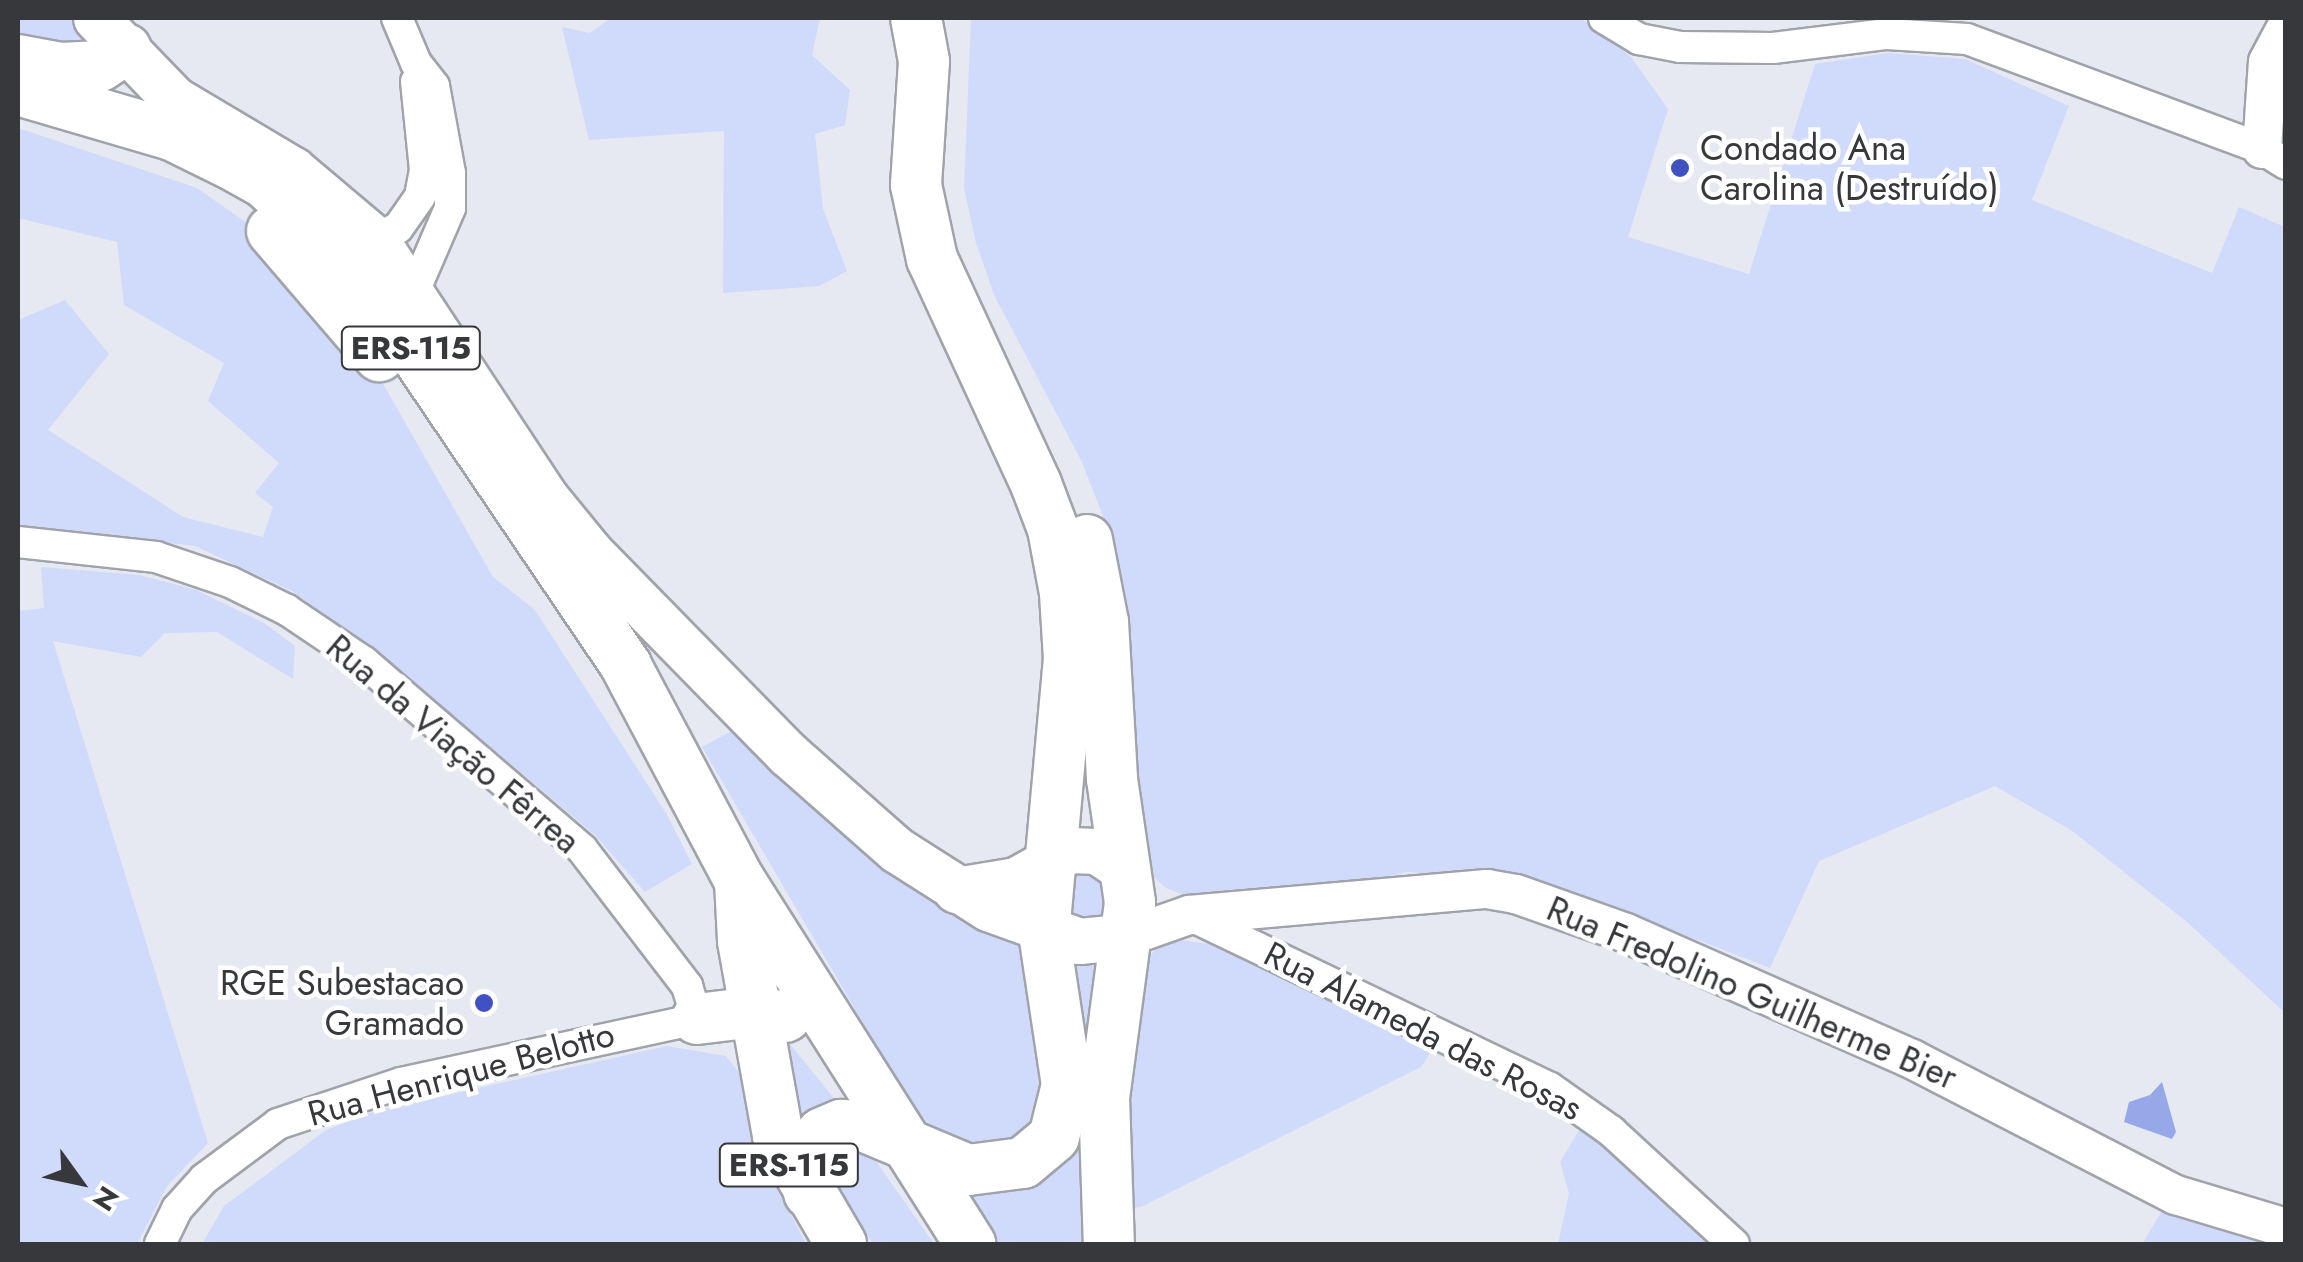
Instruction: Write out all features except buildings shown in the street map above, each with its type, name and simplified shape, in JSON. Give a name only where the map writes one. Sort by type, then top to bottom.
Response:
[{"type":"main road","points":[[809,1193],[806,1164],[822,1132],[862,1126],[925,1156],[980,1172],[1006,1168],[1040,1152],[1054,1137],[1066,1085],[1044,933],[1069,659],[1064,593],[1053,529],[1036,484],[932,260],[916,185],[924,61],[916,18]]},
{"type":"main road","points":[[952,18],[947,178],[955,231],[974,293],[1078,504],[1103,622],[1129,936],[1104,1097],[1109,1244]]},
{"type":"main road","points":[[18,60],[60,68],[100,66],[111,33]]},
{"type":"main road","name":"Rua Fredolino Guilherme Bier","points":[[111,33],[174,98],[293,170],[375,240],[413,294],[461,375],[590,552],[788,754],[897,850],[956,890],[1044,933],[1079,942],[1129,936]]},
{"type":"main road","name":"ERS-115","points":[[18,92],[172,135],[230,163],[280,196],[357,268],[626,666],[672,760],[740,881],[802,970],[867,1085],[925,1156],[970,1244]]},
{"type":"main road","points":[[956,890],[1016,880],[1070,850],[1097,851],[1124,869]]},
{"type":"main road","name":"ERS-115","points":[[740,881],[765,1073],[786,1160],[841,1244]]},
{"type":"main road","points":[[697,1020],[755,1012],[803,1026],[867,1085]]},
{"type":"main road","points":[[697,1020],[722,1030],[765,1073]]},
{"type":"street","points":[[397,18],[416,63],[434,86],[438,171],[450,208],[413,294]]},
{"type":"street","points":[[1604,18],[1638,39],[1680,48],[1773,48],[1887,34],[1967,39],[2274,157],[2268,62],[2286,28]]},
{"type":"street","points":[[375,240],[410,214],[438,171]]},
{"type":"street","name":"Rua da Viação Fêrrea","points":[[18,542],[156,557],[230,582],[287,610],[364,662],[582,849],[687,986],[697,1020]]},
{"type":"street","points":[[1124,869],[1189,915]]},
{"type":"street","name":"Rua Fredolino Guilherme Bier","points":[[1129,936],[1189,915],[1487,889],[1516,894],[1626,933],[1912,1059],[2176,1195],[2286,1228]]},
{"type":"street","name":"Rua Alameda das Rosas","points":[[1189,915],[1550,1088],[1611,1130],[1734,1244]]},
{"type":"street","name":"Rua Henrique Belotto","points":[[160,1244],[177,1210],[204,1180],[278,1124],[401,1083],[642,1026],[697,1020]]},
{"type":"shaded area","points":[[18,18],[84,18],[98,45],[18,42]]},
{"type":"shaded area","points":[[611,18],[820,18],[812,55],[850,90],[845,125],[815,134],[823,209],[847,271],[819,286],[723,293],[724,131],[589,140],[562,27],[590,33]]},
{"type":"shaded area","points":[[971,18],[1581,18],[1631,57],[1668,109],[1628,237],[1749,274],[1815,64],[1888,53],[1965,59],[2069,106],[2032,200],[2212,273],[2239,207],[2285,227],[2285,1013],[2187,922],[2071,830],[1995,786],[1819,861],[1770,968],[1561,887],[1514,878],[1407,872],[1312,894],[1195,899],[1166,888],[1142,867],[1108,529],[1082,462],[995,297],[976,243],[964,188]]},
{"type":"shaded area","points":[[18,128],[197,188],[274,242],[365,352],[493,577],[535,610],[666,813],[692,864],[645,892],[594,834],[374,649],[292,591],[195,546],[18,526],[18,320],[65,300],[109,354],[48,430],[183,517],[263,537],[273,507],[255,493],[279,463],[208,401],[224,363],[124,305],[117,242],[18,218]]},
{"type":"shaded area","points":[[41,567],[139,575],[196,590],[264,623],[295,646],[293,679],[217,632],[165,633],[141,657],[53,641],[208,1143],[167,1186],[137,1244],[18,1244],[18,611],[44,608]]},
{"type":"shaded area","points":[[737,728],[914,887],[1026,946],[1047,1059],[1036,1130],[991,1155],[935,1131],[911,1105],[702,747]]},
{"type":"shaded area","points":[[1071,870],[1100,871],[1112,905],[1101,920],[1067,919]]},
{"type":"shaded area","points":[[1163,938],[1217,945],[1433,1049],[1421,1067],[1141,1207],[1121,1210],[1119,1168],[1144,965]]},
{"type":"shaded area","points":[[1111,952],[1084,1244],[993,1244],[954,1191],[990,1194],[1032,1183],[1066,953]]},
{"type":"shaded area","points":[[782,1034],[836,1101],[793,1135]]},
{"type":"shaded area","points":[[667,1046],[726,1056],[740,1074],[764,1162],[806,1244],[202,1244],[224,1206],[326,1130],[375,1111]]},
{"type":"shaded area","points":[[1583,1124],[1722,1244],[1558,1244],[1569,1193],[1560,1162]]},
{"type":"shaded area","points":[[846,1145],[871,1154],[934,1244],[873,1244],[831,1184],[830,1155]]},
{"type":"shaded area","points":[[2166,1204],[2223,1230],[2282,1244],[2142,1244]]},
{"type":"water","points":[[2162,1082],[2176,1132],[2172,1139],[2124,1122],[2129,1102],[2150,1095]]},
{"type":"place","name":"Condado Ana Carolina (Destruído)","points":[[1680,168]]},
{"type":"place","name":"RGE Subestacao Gramado","points":[[484,1003]]}]
